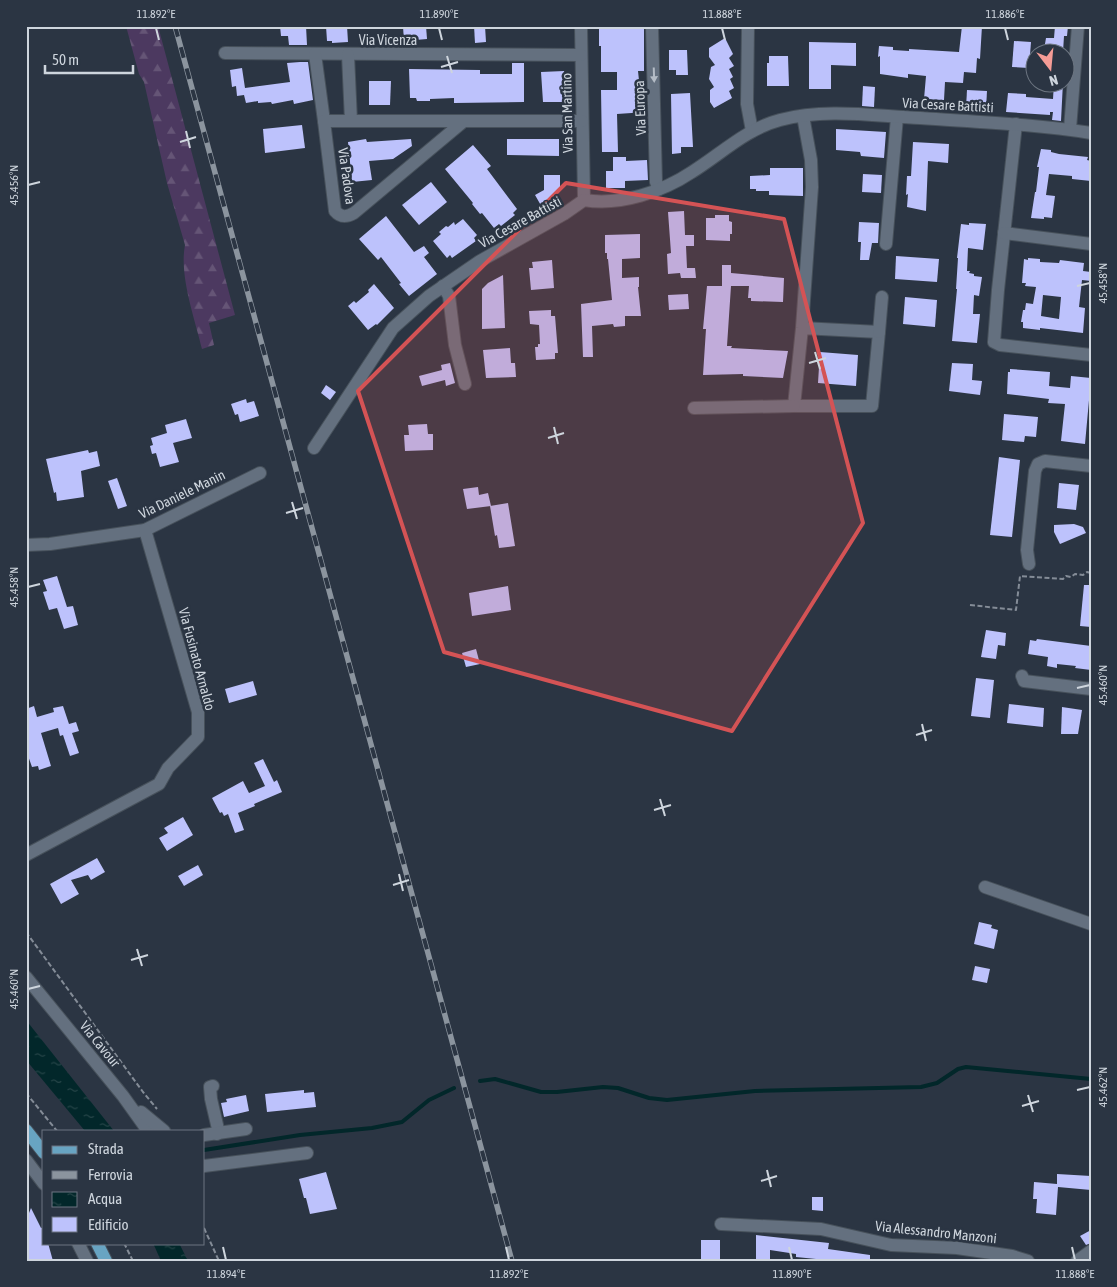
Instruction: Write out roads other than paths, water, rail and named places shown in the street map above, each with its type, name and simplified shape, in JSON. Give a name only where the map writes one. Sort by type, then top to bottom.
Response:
[{"type":"main road","points":[[26,1130],[42,1150]]},
{"type":"main road","points":[[98,1244],[106,1261]]},
{"type":"street","name":"Via San Martino","points":[[581,26],[584,200]]},
{"type":"street","name":"Via Europa","points":[[652,26],[656,182],[658,189]]},
{"type":"street","points":[[748,26],[748,104],[752,131]]},
{"type":"street","points":[[1070,129],[1078,26]]},
{"type":"street","name":"Via Vicenza","points":[[225,53],[581,55]]},
{"type":"street","points":[[315,54],[324,120],[582,121]]},
{"type":"street","points":[[348,54],[351,121]]},
{"type":"street","name":"Via Cesare Battisti","points":[[314,448],[393,328],[442,286],[480,261],[564,214],[584,200],[615,202],[638,197],[658,189],[691,174],[752,131],[779,121],[825,114],[1016,124],[1091,133]]},
{"type":"street","points":[[794,406],[802,328],[812,187],[811,160],[803,116]]},
{"type":"street","points":[[886,244],[897,117]]},
{"type":"street","name":"Via Padova","points":[[324,120],[335,212],[343,217],[354,213],[464,121]]},
{"type":"street","points":[[1016,124],[994,342],[1000,345],[1091,356]]},
{"type":"street","points":[[1004,233],[1091,244]]},
{"type":"street","points":[[442,286],[449,296],[455,345],[464,384]]},
{"type":"street","points":[[694,408],[872,406],[882,296]]},
{"type":"street","points":[[802,328],[878,332]]},
{"type":"street","points":[[1029,564],[1027,550],[1035,471],[1038,464],[1045,461],[1091,466]]},
{"type":"street","name":"Via Daniele Manin","points":[[26,545],[50,544],[145,530],[260,474]]},
{"type":"street","name":"Via Fusinato Arnaldo","points":[[26,855],[159,784],[168,768],[198,737],[198,712],[145,530]]},
{"type":"street","points":[[1022,676],[1024,681],[1091,689]]},
{"type":"street","points":[[985,887],[1091,924]]},
{"type":"street","name":"Via Cavour","points":[[26,977],[129,1104],[147,1130]]},
{"type":"street","points":[[214,1086],[210,1088],[218,1134]]},
{"type":"street","points":[[129,1104],[163,1130]]},
{"type":"street","points":[[205,1135],[246,1128]]},
{"type":"street","points":[[205,1166],[307,1154]]},
{"type":"street","points":[[26,1160],[42,1181]]},
{"type":"street","name":"Via Alessandro Manzoni","points":[[721,1224],[821,1229],[891,1245],[957,1248],[1012,1256],[1028,1261]]},
{"type":"street","points":[[78,1244],[87,1261]]},
{"type":"street","points":[[1077,1261],[1091,1251]]},
{"type":"water","points":[[26,1020],[113,1130],[84,1130],[26,1060]]},
{"type":"water","points":[[153,1244],[180,1244],[188,1261],[161,1261]]},
{"type":"waterway","points":[[480,1081],[495,1079],[541,1092],[603,1087],[618,1088],[649,1098],[667,1100],[755,1091],[921,1087],[937,1083],[958,1069],[966,1067],[1091,1079]]},
{"type":"waterway","points":[[205,1150],[300,1135],[372,1128],[402,1122],[429,1100],[454,1088]]},
{"type":"railway","points":[[175,26],[512,1261]]}]
